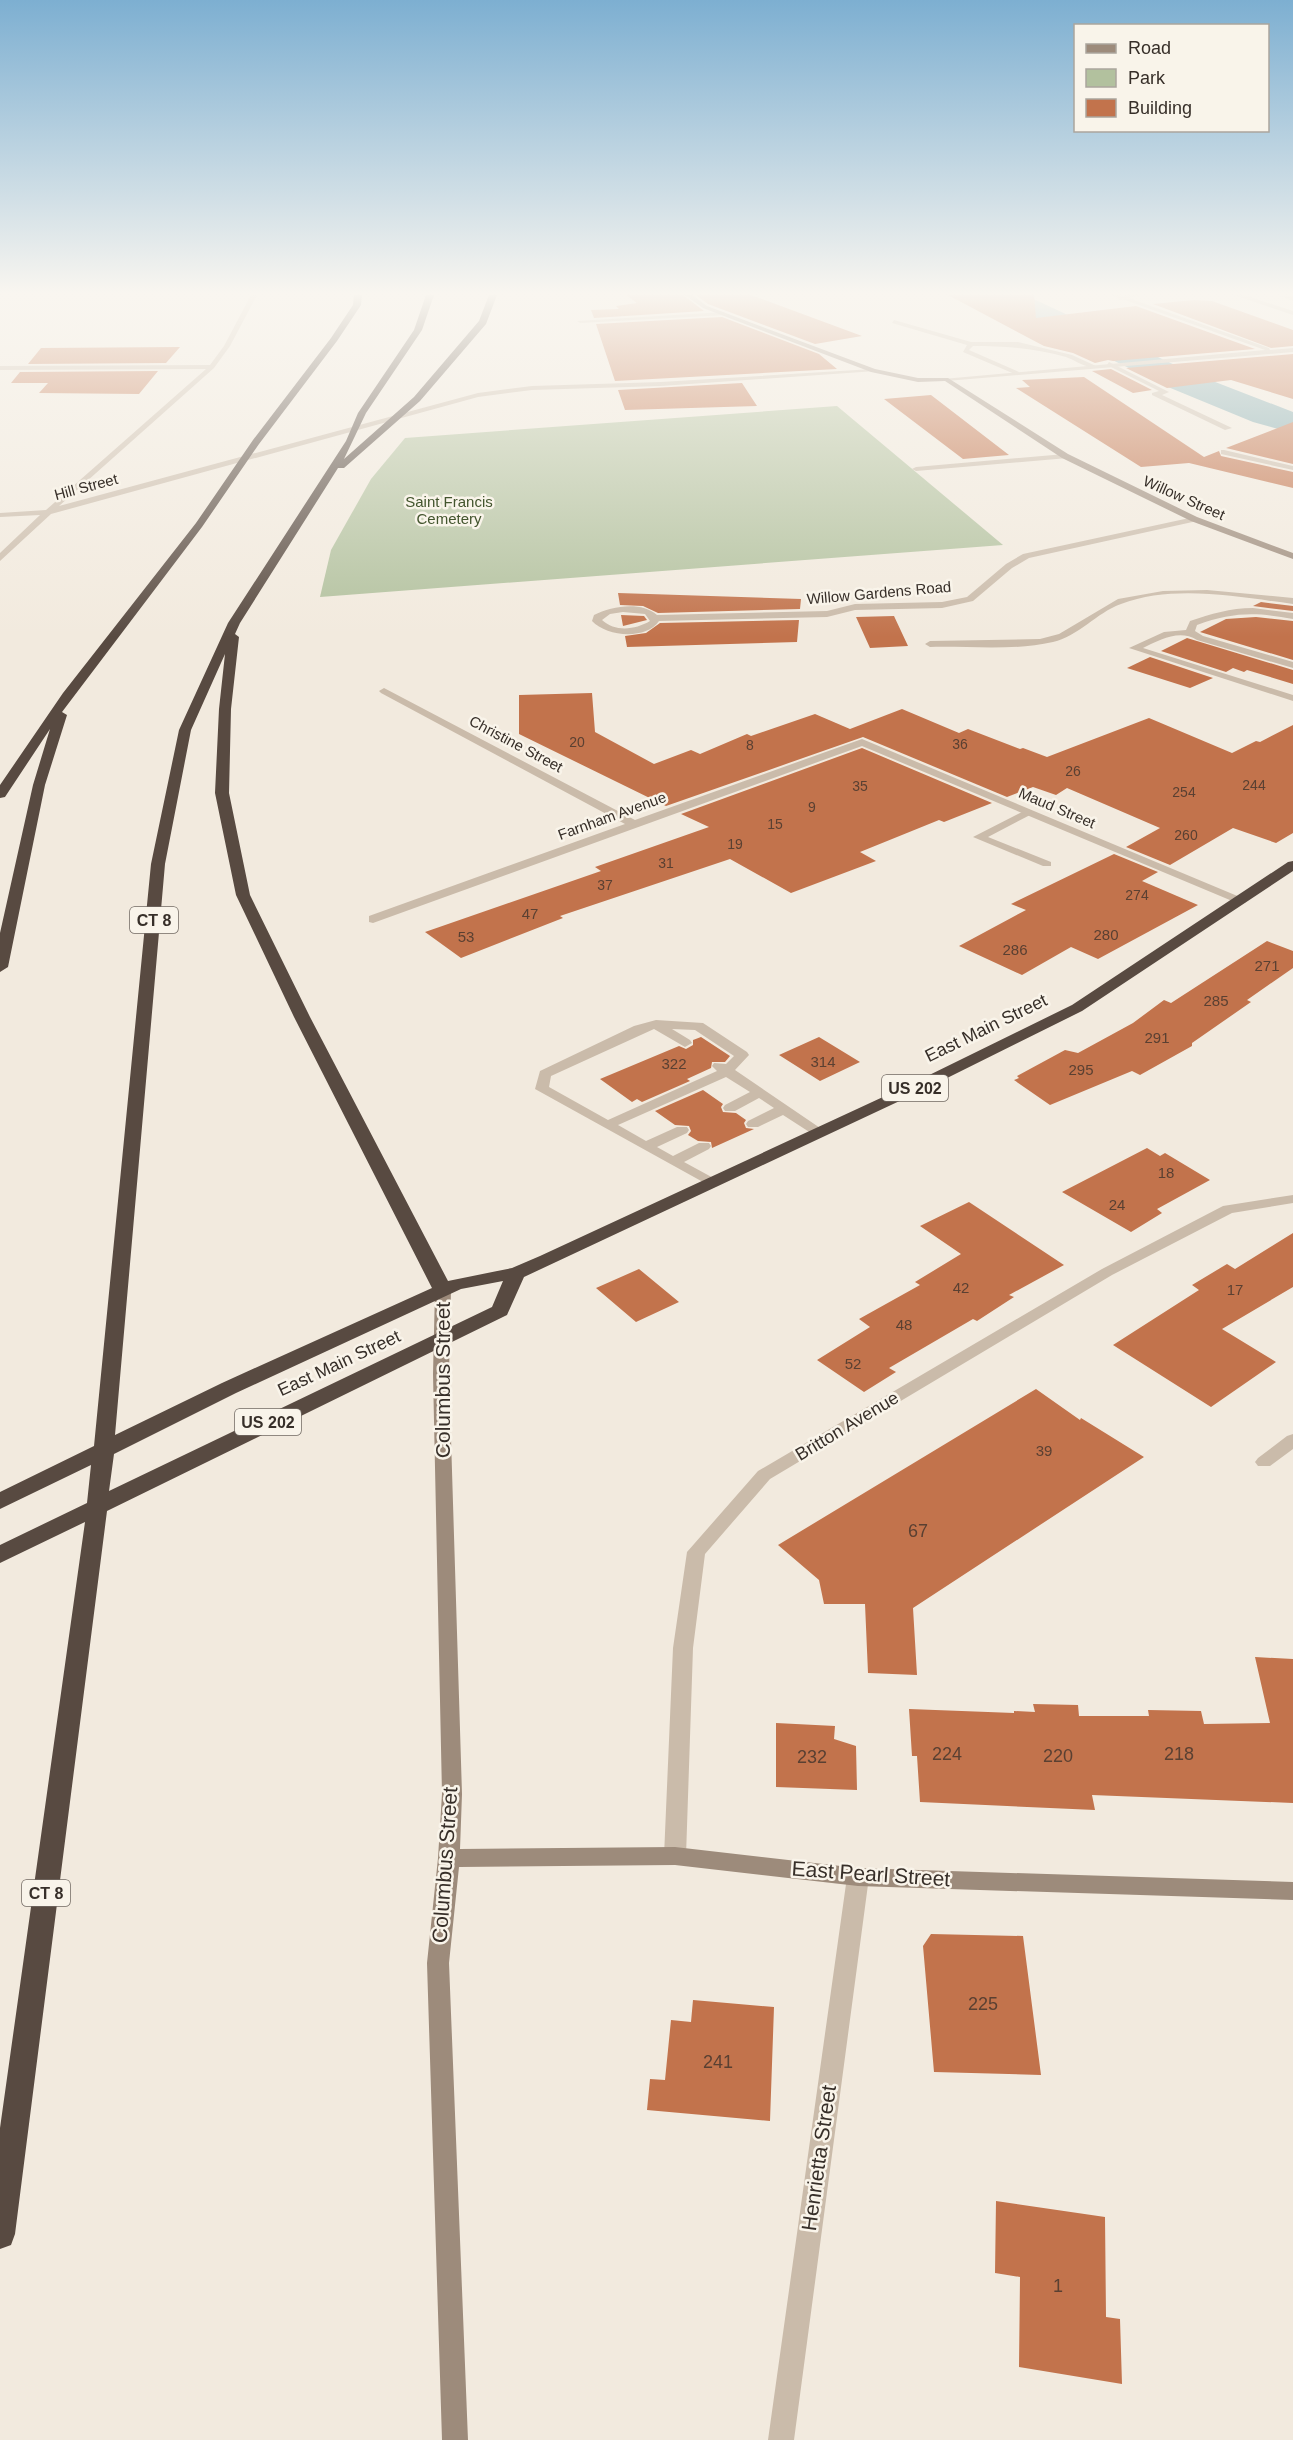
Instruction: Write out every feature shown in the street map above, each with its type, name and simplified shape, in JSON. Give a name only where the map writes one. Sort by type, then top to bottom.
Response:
[{"type":"highway","points":[[0,794],[67,696],[192,534],[281,409]]},
{"type":"highway","name":"CT 8","points":[[0,2234],[92,1552],[109,1402],[158,864],[185,730],[234,623],[350,441],[365,409]]},
{"type":"highway","points":[[328,477],[405,409]]},
{"type":"highway","points":[[234,623],[225,708],[222,793],[243,895],[302,1017],[442,1290]]},
{"type":"highway","points":[[0,967],[39,785],[67,696]]},
{"type":"highway","name":"East Main Street","points":[[0,1501],[229,1388],[442,1290],[456,1284],[516,1273],[712,1183],[1077,1008],[1293,865]]},
{"type":"highway","name":"East Main Street","points":[[0,1555],[253,1429],[500,1311],[516,1273]]},
{"type":"main road","name":"Willow Street","points":[[992,409],[1065,456],[1194,519],[1293,556]]},
{"type":"main road","name":"Columbus Street","points":[[442,1290],[441,1340],[452,1794],[449,1858],[438,1964],[455,2440]]},
{"type":"main road","name":"East Pearl Street","points":[[449,1858],[675,1856],[858,1877],[1293,1891]]},
{"type":"street","points":[[0,558],[48,512],[165,409]]},
{"type":"street","name":"Hill Street","points":[[0,515],[48,512],[428,409]]},
{"type":"street","points":[[1186,409],[1228,428]]},
{"type":"street","points":[[1224,452],[1293,468]]},
{"type":"street","points":[[916,469],[1065,456]]},
{"type":"street","name":"Willow Gardens Road","points":[[655,618],[650,626],[623,630],[605,627],[597,621],[597,617],[607,612],[623,609],[648,612],[655,618],[826,614],[855,607],[942,605],[970,599],[1009,566],[1026,556],[1194,519]]},
{"type":"street","points":[[930,644],[1026,642],[1053,639],[1119,602],[1150,596],[1191,592],[1293,601]]},
{"type":"street","points":[[1190,632],[1192,623],[1226,611],[1246,608],[1293,616]]},
{"type":"street","points":[[1293,665],[1200,638],[1190,632],[1167,634],[1134,648],[1293,698]]},
{"type":"street","name":"Christine Street","points":[[384,691],[633,824]]},
{"type":"street","name":"Farnham Avenue","points":[[373,919],[862,742]]},
{"type":"street","name":"Maud Street","points":[[862,742],[1241,900]]},
{"type":"street","points":[[1028,812],[980,837],[1047,864]]},
{"type":"street","points":[[656,1024],[685,1043]]},
{"type":"street","points":[[607,1125],[722,1068],[742,1055],[698,1026],[656,1024],[639,1029],[545,1074],[542,1089],[607,1125],[674,1161],[712,1183]]},
{"type":"street","points":[[722,1068],[819,1132]]},
{"type":"street","points":[[730,1108],[759,1093]]},
{"type":"street","points":[[753,1124],[784,1109]]},
{"type":"street","points":[[646,1146],[682,1130]]},
{"type":"street","points":[[674,1161],[704,1146]]},
{"type":"street","name":"Britton Avenue","points":[[675,1856],[683,1647],[696,1552],[764,1476],[1107,1272],[1228,1209],[1293,1199]]},
{"type":"street","points":[[1264,1462],[1293,1440]]},
{"type":"street","name":"Henrietta Street","points":[[781,2440],[858,1877]]},
{"type":"green space","name":"Saint Francis Cemetery","points":[[798,409],[840,409],[1003,545],[320,597],[331,550],[371,479],[405,438]]},
{"type":"building","points":[[897,409],[949,409],[1009,455],[963,459]]},
{"type":"building","points":[[1049,409],[1132,409],[1204,457],[1219,451],[1221,456],[1293,472],[1293,488],[1189,463],[1141,467]]},
{"type":"building","points":[[1293,422],[1293,464],[1226,448]]},
{"type":"building","points":[[618,593],[801,599],[800,609],[658,613],[643,606],[620,605]]},
{"type":"building","points":[[1261,602],[1293,606],[1293,611],[1253,606]]},
{"type":"building","points":[[621,615],[644,616],[647,620],[623,626]]},
{"type":"building","points":[[894,616],[908,646],[870,648],[856,617]]},
{"type":"building","points":[[1256,617],[1293,621],[1293,660],[1200,632],[1226,619]]},
{"type":"building","points":[[799,620],[797,642],[627,647],[625,636],[646,633],[660,623]]},
{"type":"building","points":[[1187,638],[1293,670],[1293,684],[1247,670],[1244,672],[1233,668],[1226,672],[1161,651]]},
{"type":"building","points":[[1150,657],[1213,678],[1190,688],[1127,668]]},
{"type":"building","points":[[592,693],[595,732],[654,764],[691,750],[700,754],[747,734],[751,736],[815,714],[850,729],[902,709],[959,733],[968,729],[1047,757],[1149,718],[1232,753],[1293,725],[1293,833],[1276,843],[1233,828],[1170,865],[1126,847],[1160,828],[1067,788],[1056,795],[1033,787],[1007,797],[863,737],[666,806],[519,734],[519,695]]},
{"type":"building","points":[[862,748],[992,803],[944,822],[939,820],[860,852],[876,861],[791,893],[730,859],[560,916],[563,918],[461,958],[425,932],[601,871],[595,867],[709,827],[681,814]]},
{"type":"building","points":[[1114,854],[1158,872],[1142,881],[1198,905],[1098,959],[1071,947],[1022,975],[959,946],[1026,910],[1011,904]]},
{"type":"building","points":[[1267,941],[1293,951],[1293,968],[1247,1000],[1251,1002],[1192,1043],[1192,1046],[1140,1075],[1132,1071],[1050,1105],[1014,1080],[1019,1078],[1017,1076],[1065,1050],[1078,1053],[1133,1023],[1164,1000],[1171,1003]]},
{"type":"building","points":[[701,1037],[730,1056],[725,1062],[712,1062],[711,1068],[687,1079],[690,1081],[642,1102],[637,1099],[632,1102],[600,1079],[679,1046],[686,1049],[693,1045],[693,1040]]},
{"type":"building","points":[[819,1037],[860,1062],[820,1081],[779,1055]]},
{"type":"building","points":[[703,1090],[723,1104],[721,1107],[723,1112],[736,1113],[746,1120],[744,1123],[746,1128],[754,1129],[712,1148],[711,1142],[698,1141],[688,1135],[691,1131],[689,1126],[675,1125],[655,1111]]},
{"type":"building","points":[[1147,1148],[1160,1156],[1165,1153],[1210,1180],[1157,1209],[1162,1213],[1131,1232],[1062,1192]]},
{"type":"building","points":[[969,1202],[1064,1265],[1009,1295],[1014,1297],[977,1321],[973,1319],[889,1368],[896,1372],[864,1392],[817,1360],[870,1327],[859,1319],[920,1285],[915,1282],[961,1254],[920,1226]]},
{"type":"building","points":[[1293,1233],[1293,1287],[1222,1329],[1276,1362],[1211,1407],[1113,1345],[1199,1290],[1192,1285],[1227,1264],[1235,1269]]},
{"type":"building","points":[[639,1269],[679,1302],[636,1322],[596,1288]]},
{"type":"building","points":[[1036,1389],[1080,1420],[1081,1418],[1144,1457],[913,1608],[917,1675],[868,1673],[865,1604],[824,1604],[819,1580],[778,1545]]},
{"type":"building","points":[[1255,1657],[1293,1659],[1293,1803],[1092,1795],[1095,1810],[920,1802],[917,1756],[912,1756],[909,1709],[1014,1713],[1014,1711],[1035,1712],[1033,1704],[1078,1705],[1079,1716],[1149,1716],[1148,1710],[1201,1711],[1204,1724],[1270,1723]]},
{"type":"building","points":[[776,1723],[835,1726],[834,1739],[856,1746],[857,1790],[776,1787]]},
{"type":"building","points":[[931,1934],[1023,1936],[1041,2075],[934,2072],[923,1946]]},
{"type":"building","points":[[693,2000],[774,2007],[770,2121],[647,2110],[650,2079],[665,2080],[671,2020],[691,2022]]},
{"type":"building","points":[[996,2201],[1105,2217],[1106,2317],[1120,2319],[1122,2384],[1019,2367],[1020,2277],[995,2273]]},
{"type":"waterway","points":[[1250,409],[1293,423]]}]
